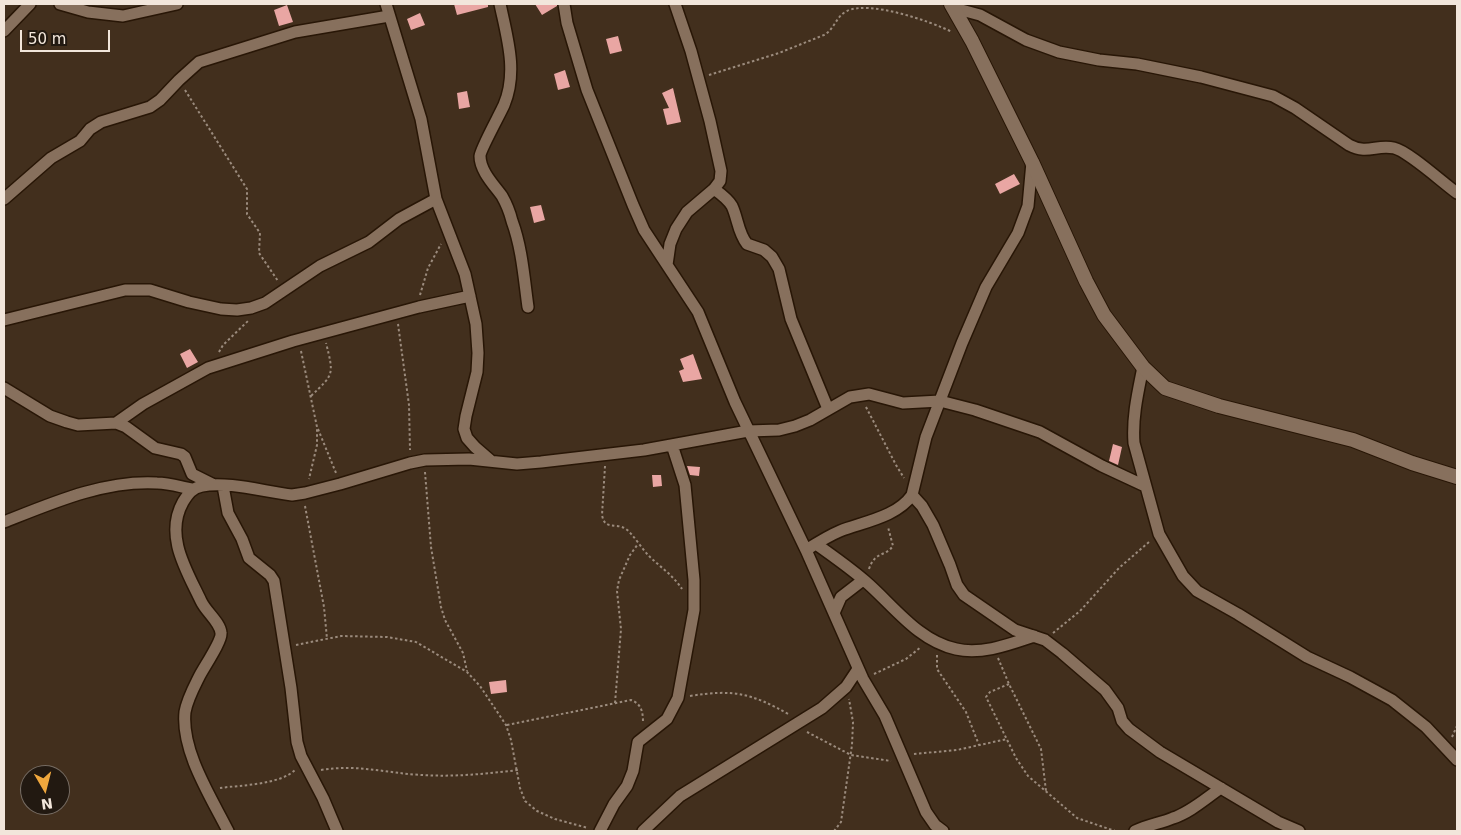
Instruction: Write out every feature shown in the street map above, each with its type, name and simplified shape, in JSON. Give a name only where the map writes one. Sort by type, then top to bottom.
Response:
[{"type":"street","points":[[4,31],[30,4]]},
{"type":"street","points":[[60,4],[88,12],[123,16],[177,4]]},
{"type":"street","points":[[386,4],[421,119],[436,199],[465,274],[476,324],[477,372],[464,429],[467,438],[474,447],[490,460]]},
{"type":"street","points":[[500,4],[509,47],[512,75],[505,103],[481,151],[480,157],[482,165],[503,198],[512,221],[521,256],[528,307]]},
{"type":"street","points":[[564,4],[567,23],[590,98],[644,230],[698,312],[748,431],[811,547],[834,613],[861,674],[885,716],[926,812],[942,831]]},
{"type":"street","points":[[667,265],[670,244],[676,229],[687,212],[714,190],[720,181],[721,171],[691,51],[675,4]]},
{"type":"street","points":[[952,6],[1032,162],[1086,281],[1104,315],[1143,367],[1165,388],[1219,406],[1353,440],[1412,463],[1457,477]]},
{"type":"street","points":[[952,6],[980,15],[1026,40],[1059,52],[1192,75],[1274,96],[1358,150],[1385,147],[1396,148],[1457,193]]},
{"type":"street","points":[[4,199],[51,158],[80,141],[90,129],[101,122],[150,107],[160,100],[199,62],[264,40],[295,32],[389,16]]},
{"type":"street","points":[[811,547],[839,532],[883,515],[908,502],[926,437],[962,343],[986,287],[1018,232],[1028,206],[1032,162]]},
{"type":"street","points":[[714,190],[732,206],[743,239],[747,244],[764,250],[772,256],[779,269],[791,319],[828,409]]},
{"type":"street","points":[[4,320],[125,290],[150,290],[189,302],[237,310],[251,308],[265,303],[320,266],[369,242],[399,220],[436,199]]},
{"type":"street","points":[[116,423],[143,404],[208,368],[298,340],[419,307],[470,296]]},
{"type":"street","points":[[1143,367],[1133,429],[1138,461],[1159,534],[1182,576],[1197,591],[1307,657],[1350,677],[1392,700],[1426,727],[1457,760]]},
{"type":"street","points":[[4,388],[50,416],[67,422],[78,424],[116,423],[126,427],[155,448],[181,454],[185,457],[192,474],[219,485]]},
{"type":"street","points":[[4,522],[72,496],[121,485],[158,483],[192,489],[201,486],[219,485],[292,495],[303,494],[425,460],[444,458],[524,463],[644,450],[748,431],[779,430],[795,426],[850,397],[869,394],[903,403],[940,401],[1040,432],[1102,466],[1145,486]]},
{"type":"street","points":[[600,831],[614,804],[627,786],[633,771],[638,742],[667,719],[678,698],[694,610],[694,580],[685,485],[672,445]]},
{"type":"street","points":[[219,485],[228,513],[242,539],[249,558],[270,575],[274,581],[292,688],[297,742],[337,831]]},
{"type":"street","points":[[192,489],[180,507],[175,536],[179,551],[205,610],[221,632],[220,642],[195,685],[186,711],[186,738],[198,772],[228,831]]},
{"type":"street","points":[[912,492],[933,525],[960,591],[1015,630],[1039,638],[1062,653],[1105,690],[1118,708],[1122,721],[1128,729],[1160,752],[1278,822],[1299,831]]},
{"type":"street","points":[[811,547],[862,578],[905,619],[935,641],[956,650],[995,648],[1039,638]]},
{"type":"street","points":[[834,613],[841,597],[862,578]]},
{"type":"street","points":[[643,831],[680,796],[822,708],[861,674]]},
{"type":"street","points":[[1136,831],[1145,826],[1172,819],[1184,813],[1221,788]]},
{"type":"path","points":[[698,79],[779,53],[824,35],[829,32],[841,15],[853,8],[885,9],[946,29],[972,42]]},
{"type":"path","points":[[179,80],[247,189],[247,214],[260,232],[258,252],[272,270],[283,290]]},
{"type":"path","points":[[419,307],[419,297],[428,268],[449,231]]},
{"type":"path","points":[[208,368],[223,345],[265,303]]},
{"type":"path","points":[[396,314],[410,405],[410,463]]},
{"type":"path","points":[[310,396],[329,379],[332,371],[324,333]]},
{"type":"path","points":[[298,340],[317,427],[340,484]]},
{"type":"path","points":[[860,395],[912,492]]},
{"type":"path","points":[[317,427],[317,445],[303,494],[324,607],[327,639]]},
{"type":"path","points":[[606,454],[603,522],[626,529],[638,544],[678,582],[694,610]]},
{"type":"path","points":[[425,460],[430,539],[440,607],[463,653],[467,672]]},
{"type":"path","points":[[862,578],[876,556],[891,549],[893,546],[883,515]]},
{"type":"path","points":[[1039,638],[1080,611],[1118,568],[1159,534]]},
{"type":"path","points":[[615,703],[621,629],[616,591],[618,580],[630,555],[638,544]]},
{"type":"path","points":[[285,648],[341,636],[387,636],[416,642],[467,672],[480,686],[506,725],[518,770],[520,788],[525,801],[536,811],[555,819],[600,831]]},
{"type":"path","points":[[861,674],[906,659],[935,641],[937,668],[966,712],[980,744]]},
{"type":"path","points":[[995,648],[1002,669],[1041,749],[1046,792]]},
{"type":"path","points":[[1009,684],[990,692],[986,698],[1016,758],[1028,776],[1077,818],[1115,831]]},
{"type":"path","points":[[834,831],[841,822],[851,755],[853,722],[846,687]]},
{"type":"path","points":[[678,698],[716,692],[744,694],[770,704],[797,724],[851,755],[904,759],[1007,739]]},
{"type":"path","points":[[506,725],[631,700],[640,707],[644,736]]},
{"type":"path","points":[[207,789],[278,780],[289,776],[303,759]]},
{"type":"path","points":[[310,772],[338,768],[360,768],[421,775],[446,775],[484,774],[518,770]]},
{"type":"building","points":[[454,4],[488,4],[488,7],[457,15]]},
{"type":"building","points":[[535,4],[557,4],[557,6],[542,15]]},
{"type":"building","points":[[287,5],[293,22],[279,26],[274,10]]},
{"type":"building","points":[[420,13],[425,25],[411,30],[407,19]]},
{"type":"building","points":[[618,36],[622,51],[610,54],[606,39]]},
{"type":"building","points":[[565,70],[570,87],[558,90],[554,74]]},
{"type":"building","points":[[673,88],[681,122],[667,125],[663,109],[669,108],[662,93]]},
{"type":"building","points":[[467,91],[470,107],[459,109],[457,93]]},
{"type":"building","points":[[1014,174],[1020,184],[1000,194],[995,184]]},
{"type":"building","points":[[541,205],[545,220],[534,223],[530,207]]},
{"type":"building","points":[[190,349],[198,362],[187,368],[180,354]]},
{"type":"building","points":[[693,354],[702,379],[683,382],[679,371],[684,369],[680,359]]},
{"type":"building","points":[[1113,444],[1122,447],[1118,465],[1109,461]]},
{"type":"building","points":[[687,466],[700,467],[699,476],[690,475]]},
{"type":"building","points":[[652,475],[661,475],[662,486],[653,487]]},
{"type":"building","points":[[506,680],[507,692],[491,694],[489,682]]}]
